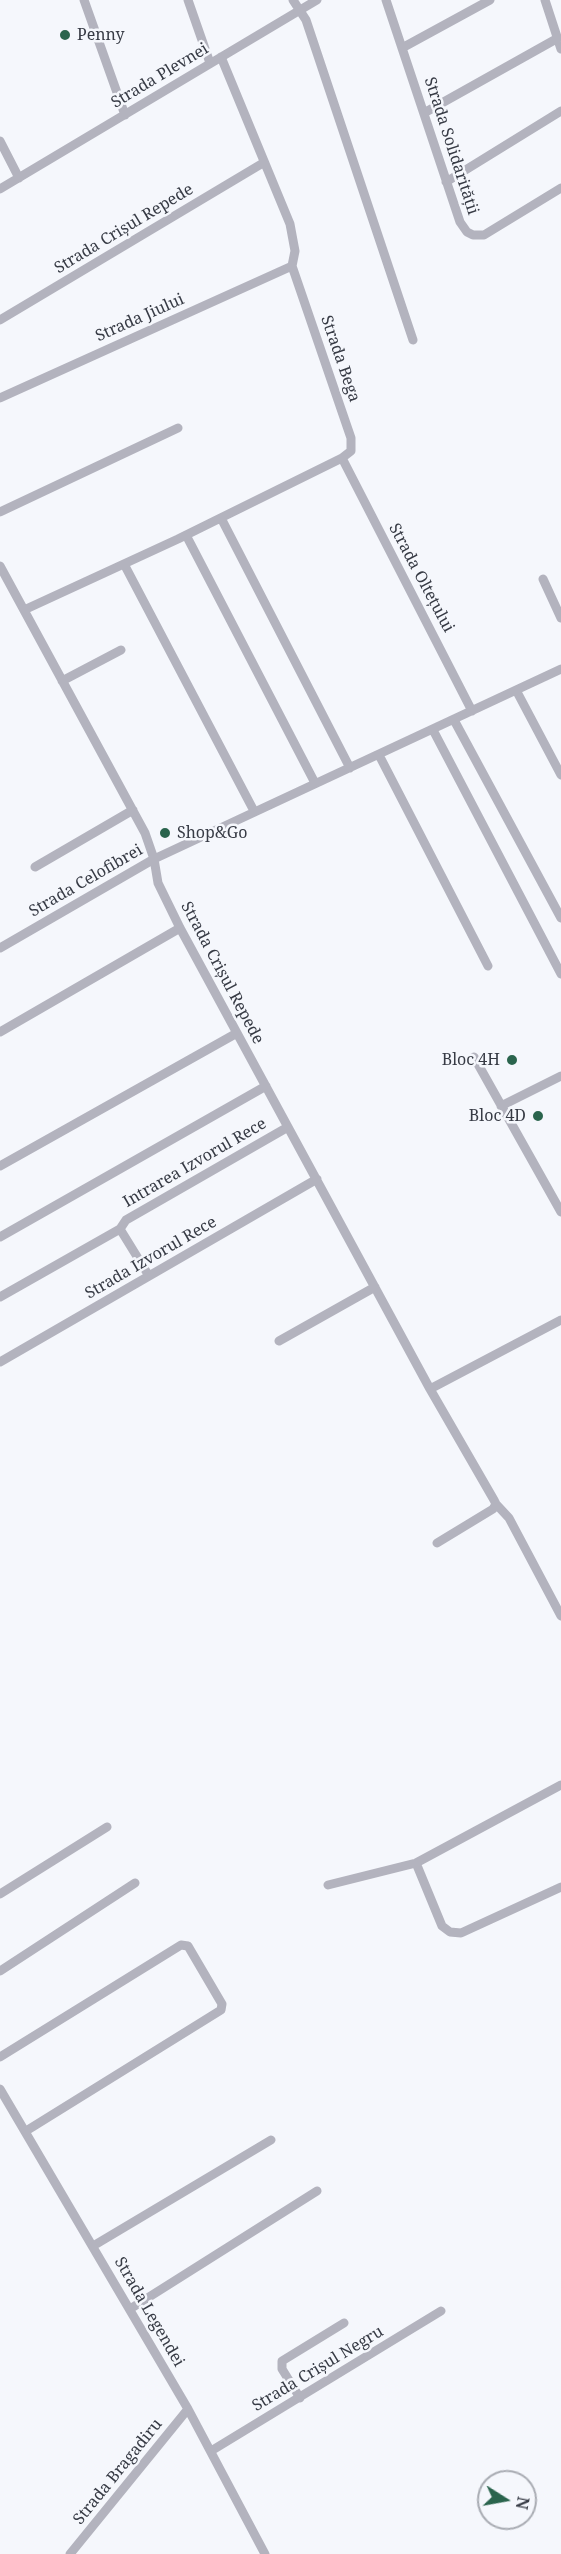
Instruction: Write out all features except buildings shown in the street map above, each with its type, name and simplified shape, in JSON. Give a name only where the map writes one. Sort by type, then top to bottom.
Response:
[{"type":"street","points":[[84,0],[125,115]]},
{"type":"street","points":[[188,0],[210,63]]},
{"type":"street","points":[[293,0],[306,20],[413,340]]},
{"type":"street","name":"Strada Plevnei","points":[[0,189],[317,0]]},
{"type":"street","name":"Strada Solidarității","points":[[386,0],[446,182],[462,226],[467,232],[478,236],[484,235],[561,189]]},
{"type":"street","points":[[402,48],[490,0]]},
{"type":"street","points":[[545,0],[561,49]]},
{"type":"street","points":[[424,113],[558,38]]},
{"type":"street","points":[[221,57],[290,224],[295,251],[292,266]]},
{"type":"street","points":[[446,182],[561,111]]},
{"type":"street","points":[[0,141],[19,178]]},
{"type":"street","name":"Strada Crișul Repede","points":[[0,320],[263,163]]},
{"type":"street","name":"Strada Jiului","points":[[0,398],[292,266]]},
{"type":"street","name":"Strada Bega","points":[[292,266],[351,438],[351,451],[342,458]]},
{"type":"street","points":[[0,512],[178,428]]},
{"type":"street","points":[[24,610],[186,535],[342,458]]},
{"type":"street","name":"Strada Oltețului","points":[[342,458],[472,711]]},
{"type":"street","points":[[220,518],[350,768]]},
{"type":"street","points":[[186,535],[315,783]]},
{"type":"street","points":[[124,564],[254,811]]},
{"type":"street","name":"Strada Crișul Repede","points":[[0,566],[146,833],[158,883],[180,928],[430,1389],[496,1504],[508,1518],[561,1616]]},
{"type":"street","points":[[543,579],[561,618]]},
{"type":"street","points":[[62,681],[121,650]]},
{"type":"street","name":"Strada Celofibrei","points":[[0,948],[154,859],[561,669]]},
{"type":"street","points":[[516,690],[561,775]]},
{"type":"street","points":[[454,720],[561,918]]},
{"type":"street","points":[[433,730],[561,974]]},
{"type":"street","points":[[379,755],[488,966]]},
{"type":"street","points":[[35,867],[133,810]]},
{"type":"street","points":[[0,1032],[180,928]]},
{"type":"street","points":[[0,1166],[237,1033]]},
{"type":"street","points":[[474,1057],[561,1212]]},
{"type":"street","points":[[501,1106],[561,1076]]},
{"type":"street","points":[[0,1237],[266,1086]]},
{"type":"street","name":"Intrarea Izvorul Rece","points":[[0,1297],[120,1229],[126,1220],[288,1127]]},
{"type":"street","name":"Strada Izvorul Rece","points":[[0,1362],[317,1179]]},
{"type":"street","name":"Intrarea Izvorul Rece","points":[[120,1229],[149,1276]]},
{"type":"street","points":[[279,1341],[375,1287]]},
{"type":"street","points":[[430,1389],[561,1320]]},
{"type":"street","points":[[437,1543],[493,1509],[496,1504]]},
{"type":"street","points":[[328,1886],[416,1863],[561,1785]]},
{"type":"street","points":[[0,1894],[107,1827]]},
{"type":"street","points":[[416,1863],[442,1926],[450,1932],[461,1933],[561,1887]]},
{"type":"street","points":[[0,1971],[135,1884]]},
{"type":"street","points":[[0,2057],[181,1945],[188,1946],[222,2004],[221,2010],[26,2131]]},
{"type":"street","name":"Strada Legendei","points":[[0,2089],[212,2451],[265,2554]]},
{"type":"street","points":[[93,2246],[271,2140]]},
{"type":"street","points":[[130,2308],[317,2191]]},
{"type":"street","name":"Strada Crișul Negru","points":[[212,2451],[441,2312]]},
{"type":"street","points":[[300,2398],[282,2369],[282,2361],[344,2323]]},
{"type":"street","name":"Strada Bragadiru","points":[[70,2554],[188,2409]]},
{"type":"place","name":"Penny","points":[[65,35]]},
{"type":"place","name":"Shop&Go","points":[[165,833]]},
{"type":"place","name":"Bloc 4H","points":[[512,1060]]},
{"type":"place","name":"Bloc 4D","points":[[538,1116]]}]
